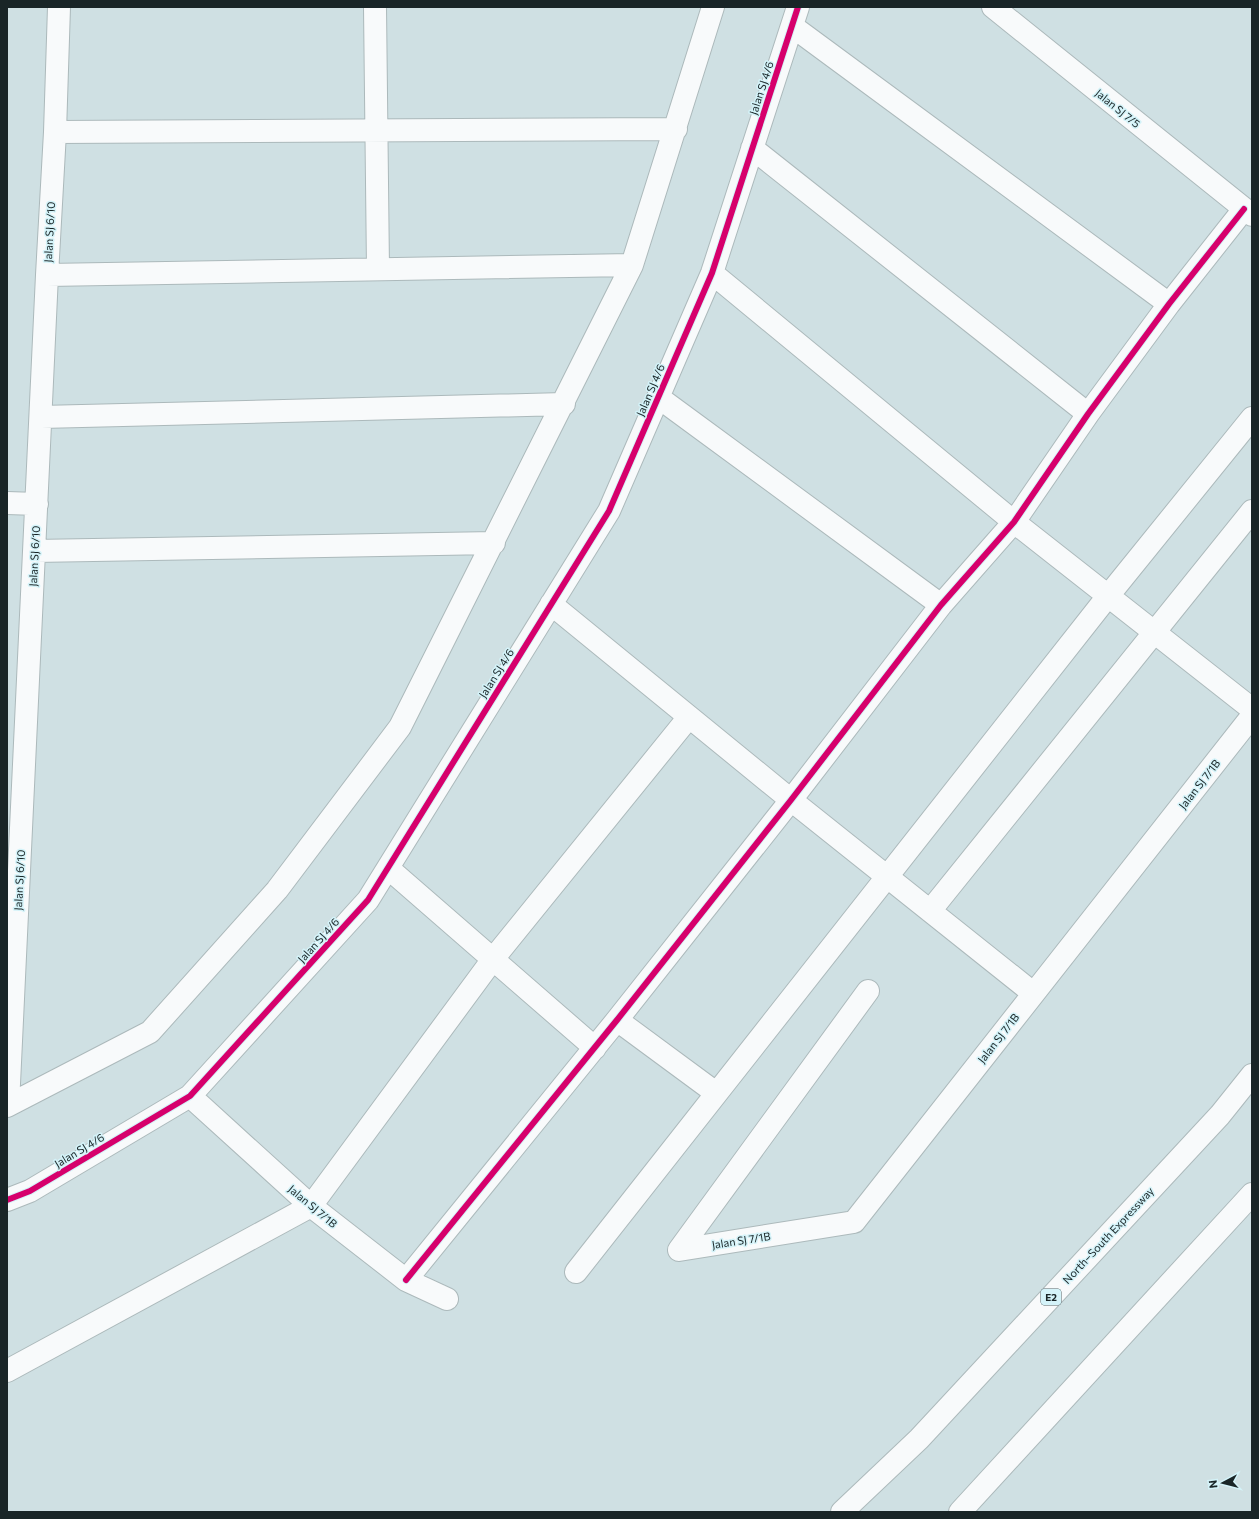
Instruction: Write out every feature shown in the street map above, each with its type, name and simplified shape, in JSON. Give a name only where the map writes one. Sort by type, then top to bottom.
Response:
[{"type":"main road","name":"Jalan SJ 6/10","points":[[8,1105],[12,908],[37,504],[55,132],[59,7]]},
{"type":"main road","points":[[375,7],[378,269]]},
{"type":"main road","points":[[8,1105],[150,1032],[277,890],[400,728],[564,404],[632,265],[714,7]]},
{"type":"main road","name":"Jalan SJ 7/5","points":[[993,7],[1248,212]]},
{"type":"main road","points":[[795,16],[1169,304]]},
{"type":"main road","name":"Jalan SJ 4/6","points":[[7,1200],[30,1191],[190,1096],[368,900],[609,511],[712,273],[795,16]]},
{"type":"main road","points":[[55,132],[676,129]]},
{"type":"main road","points":[[752,148],[1088,414]]},
{"type":"main road","points":[[406,1280],[595,1048],[791,800],[941,605],[1014,522],[1088,414],[1169,304],[1248,212]]},
{"type":"main road","points":[[47,275],[632,265]]},
{"type":"main road","points":[[712,273],[1014,522],[1252,709]]},
{"type":"main road","points":[[658,397],[941,605]]},
{"type":"main road","points":[[41,417],[564,404]]},
{"type":"main road","points":[[576,1272],[1108,596],[1252,418]]},
{"type":"main road","points":[[7,503],[37,504]]},
{"type":"main road","points":[[930,911],[1252,511]]},
{"type":"main road","points":[[34,551],[494,543]]},
{"type":"main road","points":[[551,604],[791,800],[1034,993]]},
{"type":"main road","name":"Jalan SJ 7/1B","points":[[868,991],[680,1250],[854,1222],[1252,716]]},
{"type":"main road","points":[[7,1371],[311,1206],[493,960],[689,717]]},
{"type":"main road","points":[[388,868],[595,1048]]},
{"type":"main road","points":[[617,1020],[716,1093]]},
{"type":"main road","name":"North–South Expressway","points":[[842,1512],[918,1439],[1220,1115],[1252,1075]]},
{"type":"main road","name":"Jalan SJ 7/1B","points":[[190,1096],[311,1206],[406,1280],[447,1299]]},
{"type":"main road","points":[[960,1512],[1252,1194]]},
{"type":"cycle path","points":[[7,1200],[30,1191],[190,1096],[368,900],[609,511],[712,273],[798,7]]},
{"type":"cycle path","points":[[406,1280],[617,1020],[791,800],[941,605],[1014,522],[1088,414],[1169,304],[1244,209]]}]
